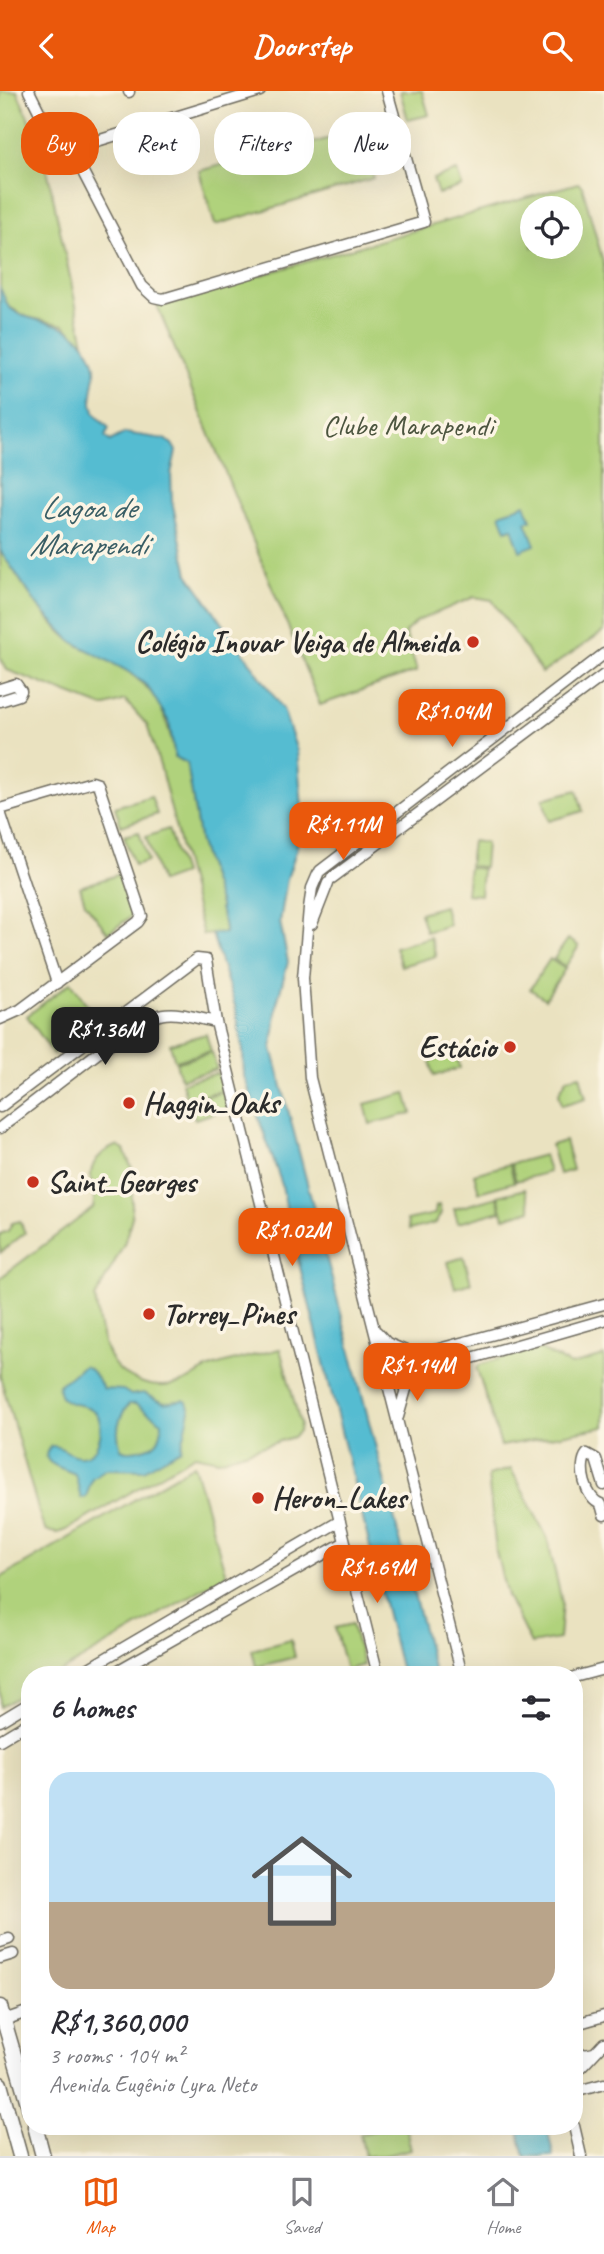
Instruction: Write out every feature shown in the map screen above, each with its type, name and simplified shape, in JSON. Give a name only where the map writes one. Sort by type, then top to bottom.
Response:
[{"type":"main road","points":[[2,2013],[21,2079]]},
{"type":"main road","points":[[0,2074],[8,2092],[15,2093],[18,2088],[16,2062]]},
{"type":"main road","points":[[0,2084],[20,2156]]},
{"type":"main road","points":[[37,2135],[43,2156]]},
{"type":"street","points":[[29,91],[40,112]]},
{"type":"street","points":[[99,140],[260,91]]},
{"type":"street","points":[[84,175],[142,286],[154,297],[163,299],[424,222],[387,91]]},
{"type":"street","points":[[460,1666],[310,1078],[303,978],[309,908],[312,888],[319,873],[604,654]]},
{"type":"street","points":[[308,940],[315,912],[330,881],[604,675]]},
{"type":"street","points":[[593,683],[604,691]]},
{"type":"street","points":[[0,689],[16,684],[21,691],[19,695],[0,701]]},
{"type":"street","points":[[542,700],[544,711],[551,714]]},
{"type":"street","points":[[455,767],[465,770],[465,779]]},
{"type":"street","points":[[0,1019],[20,1010],[57,983],[142,918],[98,784],[94,782],[0,810],[57,983]]},
{"type":"street","points":[[401,808],[403,818],[412,819]]},
{"type":"street","points":[[319,873],[327,870],[330,881]]},
{"type":"street","points":[[17,1115],[4,1104],[197,959],[206,960],[216,1022],[376,1666]]},
{"type":"street","points":[[0,1128],[129,1029],[153,1015],[167,1013],[216,1022]]},
{"type":"street","points":[[120,1015],[129,1029]]},
{"type":"street","points":[[382,1360],[453,1346],[604,1304]]},
{"type":"street","points":[[387,1385],[604,1319]]},
{"type":"street","points":[[537,1323],[541,1337]]},
{"type":"street","points":[[374,1328],[387,1343],[416,1355]]},
{"type":"street","points":[[453,1346],[458,1363]]},
{"type":"street","points":[[397,1423],[402,1398],[420,1373]]},
{"type":"street","points":[[603,1507],[591,1497],[582,1468],[587,1454],[596,1459],[604,1485]]},
{"type":"street","points":[[92,1666],[340,1521]]},
{"type":"street","points":[[126,1666],[345,1542]]},
{"type":"street","points":[[259,1568],[268,1585]]},
{"type":"street","points":[[161,1625],[169,1641]]},
{"type":"street","points":[[583,1675],[604,1669]]},
{"type":"street","points":[[0,1721],[21,1708]]},
{"type":"street","points":[[0,1740],[21,1727]]},
{"type":"street","points":[[0,1958],[13,1954]]},
{"type":"street","points":[[2,2013],[21,2012]]},
{"type":"street","points":[[583,2022],[604,2016]]},
{"type":"street","points":[[583,2065],[604,2043]]},
{"type":"street","points":[[583,2054],[594,2053]]},
{"type":"street","points":[[583,2090],[604,2084]]},
{"type":"street","points":[[576,2135],[581,2156]]},
{"type":"green space","points":[[0,91],[17,91],[26,112],[21,112],[21,175],[48,175],[84,343],[64,325],[27,317],[7,306],[0,288]]},
{"type":"green space","points":[[400,91],[422,91],[429,115],[411,119],[411,112],[406,112]]},
{"type":"green space","points":[[328,139],[328,175],[373,175],[374,178],[215,225],[200,171],[214,167],[214,175],[314,175],[314,143]]},
{"type":"green space","points":[[457,171],[462,186],[438,194],[433,179]]},
{"type":"green space","name":"Clube Marapendi","points":[[578,183],[582,186],[604,265],[604,631],[542,673],[492,600],[474,597],[417,621],[405,632],[417,671],[320,705],[157,305],[520,200],[520,259],[583,259],[583,196],[533,196]]},
{"type":"green space","points":[[0,550],[32,598],[60,631],[74,643],[108,659],[137,678],[162,710],[175,757],[187,763],[200,843],[220,905],[225,933],[203,935],[147,725],[125,700],[103,707],[7,670],[0,658]]},
{"type":"green space","points":[[577,790],[583,811],[549,821],[543,799]]},
{"type":"green space","points":[[151,796],[157,814],[121,826],[115,807]]},
{"type":"green space","points":[[168,829],[183,874],[161,882],[146,837]]},
{"type":"green space","points":[[139,832],[148,861],[134,865],[124,836]]},
{"type":"green space","points":[[472,841],[486,843],[484,867],[469,866]]},
{"type":"green space","points":[[469,867],[482,869],[480,895],[466,894]]},
{"type":"green space","points":[[120,874],[133,915],[108,933],[85,903],[80,887]]},
{"type":"green space","points":[[444,906],[449,925],[426,932],[420,913]]},
{"type":"green space","points":[[430,937],[436,956],[401,966],[395,947]]},
{"type":"green space","points":[[568,939],[579,946],[565,967],[554,959]]},
{"type":"green space","points":[[550,959],[565,969],[545,999],[530,989]]},
{"type":"green space","points":[[71,982],[97,1019],[53,1053],[27,1016]]},
{"type":"green space","points":[[206,1034],[211,1051],[175,1061],[170,1044]]},
{"type":"green space","points":[[212,1052],[217,1069],[181,1079],[176,1063]]},
{"type":"green space","points":[[456,1053],[460,1068],[434,1076],[430,1061]]},
{"type":"green space","points":[[218,1073],[223,1090],[187,1100],[182,1083]]},
{"type":"green space","points":[[580,1075],[586,1098],[562,1105],[559,1093],[567,1078]]},
{"type":"green space","points":[[223,1091],[228,1109],[195,1119],[190,1102]]},
{"type":"green space","points":[[406,1093],[412,1113],[370,1124],[365,1104]]},
{"type":"green space","points":[[565,1141],[573,1170],[559,1174],[551,1145]]},
{"type":"green space","points":[[117,1146],[124,1150],[132,1169],[132,1217],[124,1244],[95,1298],[103,1338],[112,1361],[129,1376],[150,1385],[161,1386],[184,1382],[204,1370],[280,1349],[300,1423],[299,1432],[293,1437],[219,1460],[195,1455],[57,1533],[46,1531],[42,1523],[0,1376],[0,1278],[93,1208],[92,1169],[100,1156]]},
{"type":"green space","points":[[544,1155],[549,1172],[516,1181],[511,1164]]},
{"type":"green space","points":[[510,1164],[514,1182],[479,1192],[474,1174]]},
{"type":"green space","points":[[525,1189],[531,1210],[504,1218],[498,1196]]},
{"type":"green space","points":[[497,1197],[501,1211],[458,1223],[454,1209]]},
{"type":"green space","points":[[439,1205],[441,1213],[436,1223],[409,1230],[407,1220],[435,1214],[436,1206]]},
{"type":"green space","points":[[20,1221],[25,1233],[0,1253],[0,1234],[8,1231],[12,1223]]},
{"type":"green space","points":[[464,1257],[471,1283],[455,1288],[448,1262]]},
{"type":"green space","points":[[527,1350],[541,1350],[571,1365],[604,1356],[604,1427],[501,1446],[477,1369],[479,1365]]},
{"type":"green space","points":[[194,1465],[226,1575],[70,1666],[21,1666],[21,1695],[0,1707],[0,1578]]},
{"type":"green space","points":[[511,1469],[547,1537],[562,1602],[559,1639],[531,1644],[507,1596],[496,1552],[488,1475]]},
{"type":"green space","points":[[352,1624],[363,1665],[345,1666],[335,1628]]},
{"type":"green space","points":[[291,1640],[295,1657],[256,1666],[252,1650]]},
{"type":"green space","points":[[360,2135],[407,2135],[411,2149],[383,2156],[365,2156]]},
{"type":"water","name":"Lagoa de Marapendi","points":[[0,288],[9,307],[28,317],[68,330],[85,345],[94,364],[94,412],[109,428],[105,437],[110,441],[125,433],[164,439],[172,444],[176,451],[171,474],[172,501],[188,574],[283,709],[297,751],[302,807],[297,848],[287,879],[280,922],[288,962],[277,1003],[272,1048],[433,1666],[400,1666],[289,1223],[282,1185],[244,1076],[243,1051],[235,1006],[212,934],[225,933],[225,926],[200,843],[187,763],[175,757],[169,722],[148,687],[131,673],[71,641],[38,606],[0,550]]},
{"type":"water","points":[[525,504],[531,520],[526,522],[535,545],[520,551],[512,528],[506,530],[500,514]]},
{"type":"water","points":[[82,1367],[91,1370],[104,1389],[123,1390],[131,1395],[144,1393],[164,1403],[184,1400],[190,1411],[181,1449],[144,1470],[106,1469],[92,1478],[86,1497],[81,1498],[75,1474],[52,1464],[46,1457],[51,1446],[81,1456],[91,1452],[98,1443],[101,1427],[95,1412],[70,1403],[61,1397],[59,1391],[60,1383]],"holes":[[[129,1404],[135,1404],[162,1422],[161,1434],[149,1447],[125,1451],[119,1443],[119,1425]]]},
{"type":"water","points":[[519,2135],[548,2135],[553,2156],[525,2156]]},
{"type":"place","name":"Colégio Inovar Veiga de Almeida","points":[[473,642]]},
{"type":"place","name":"Estácio","points":[[510,1047]]},
{"type":"place","name":"Haggin_Oaks","points":[[129,1103]]},
{"type":"place","name":"Saint_Georges","points":[[33,1182]]},
{"type":"place","name":"Torrey_Pines","points":[[149,1314]]},
{"type":"place","name":"Heron_Lakes","points":[[258,1498]]}]
